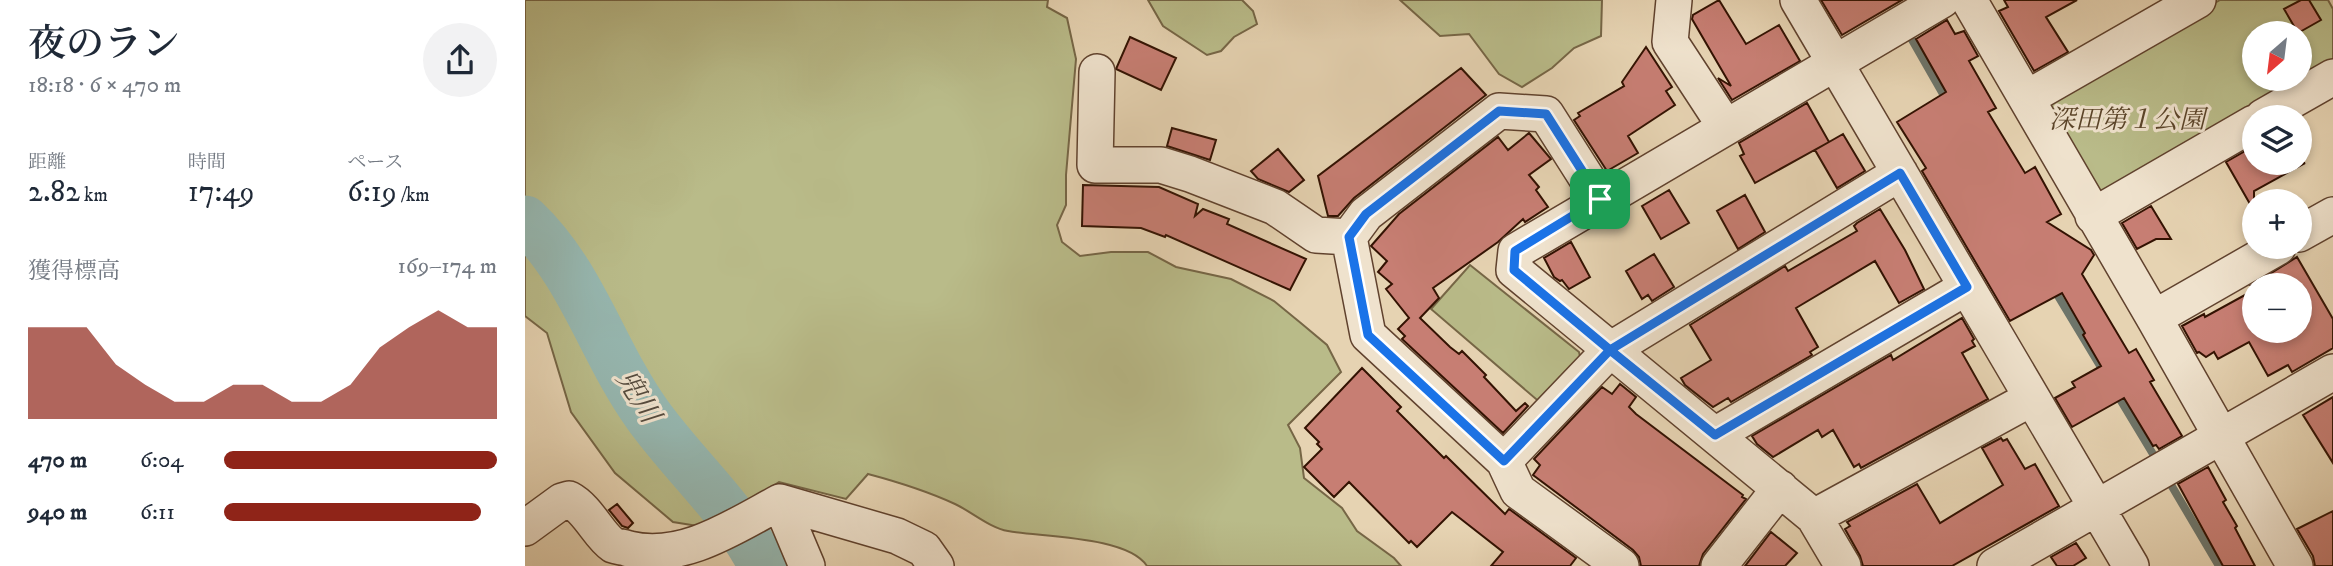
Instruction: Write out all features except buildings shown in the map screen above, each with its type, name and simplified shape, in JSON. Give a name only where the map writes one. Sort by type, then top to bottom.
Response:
[{"type":"street","points":[[1674,0],[1670,43],[1725,126]]},
{"type":"street","points":[[1798,0],[2131,566]]},
{"type":"street","points":[[1843,566],[1814,517],[1514,270],[1515,251],[1942,0]]},
{"type":"street","points":[[1969,0],[2295,566]]},
{"type":"street","points":[[2027,98],[2198,0]]},
{"type":"street","points":[[1097,72],[1095,165],[1161,165],[1275,207],[1316,235],[1349,237]]},
{"type":"street","points":[[2284,105],[2333,77]]},
{"type":"street","points":[[1600,199],[1546,114],[1499,111],[1366,214],[1349,237],[1368,335],[1504,461],[1518,491],[1621,566]]},
{"type":"street","points":[[2093,216],[2242,130]]},
{"type":"street","points":[[1504,461],[1610,350],[1900,173]]},
{"type":"street","points":[[2312,227],[2333,215]]},
{"type":"street","points":[[2154,318],[2257,259]]},
{"type":"street","points":[[1715,435],[1967,287]]},
{"type":"street","points":[[1995,566],[2333,372]]},
{"type":"street","points":[[1814,517],[2032,398]]},
{"type":"street","points":[[1719,566],[1780,488]]},
{"type":"street","points":[[525,494],[542,495],[562,501]]},
{"type":"street","points":[[525,527],[569,499],[578,504],[613,545],[642,552],[676,549],[709,540],[780,502],[897,536],[924,549],[936,566]]},
{"type":"street","points":[[780,502],[807,566]]},
{"type":"green space","points":[[525,0],[1048,0],[1047,7],[1067,18],[1076,59],[1066,205],[1057,225],[1062,242],[1080,256],[1111,252],[1148,252],[1176,267],[1231,279],[1274,301],[1327,345],[1341,372],[1288,425],[1300,448],[1304,478],[1342,508],[1357,531],[1401,566],[1147,566],[1137,556],[1104,543],[1001,529],[944,499],[868,474],[846,499],[779,482],[710,528],[673,522],[615,473],[571,412],[547,333],[525,316]]},
{"type":"green space","points":[[1148,0],[1242,0],[1253,11],[1257,24],[1234,37],[1221,51],[1207,55],[1163,26]]},
{"type":"green space","points":[[1400,0],[1602,0],[1601,36],[1574,48],[1552,68],[1522,87],[1499,74],[1469,34],[1440,36]]},
{"type":"green space","name":"深田第１公園","points":[[2220,0],[2328,0],[2333,9],[2333,65],[2312,77],[2312,21],[2242,21],[2242,91],[2288,91],[2265,105],[2242,105],[2242,118],[2107,197],[2094,189],[2049,109],[2048,100]]},
{"type":"green space","points":[[1470,265],[1579,352],[1582,365],[1543,405],[1431,309]]},
{"type":"waterway","points":[[1907,31],[1947,101]]},
{"type":"waterway","name":"兜川","points":[[525,220],[562,264],[647,414],[738,525],[763,566]]},
{"type":"waterway","points":[[2052,286],[2105,374]]},
{"type":"waterway","points":[[2115,391],[2159,464]]},
{"type":"waterway","points":[[2167,478],[2219,566]]},
{"type":"route","points":[[1600,199],[1515,251],[1514,270],[1610,350],[1900,173],[1967,287],[1715,435],[1610,350],[1504,461],[1368,335],[1349,237],[1366,214],[1499,111],[1546,114],[1600,199]]}]
